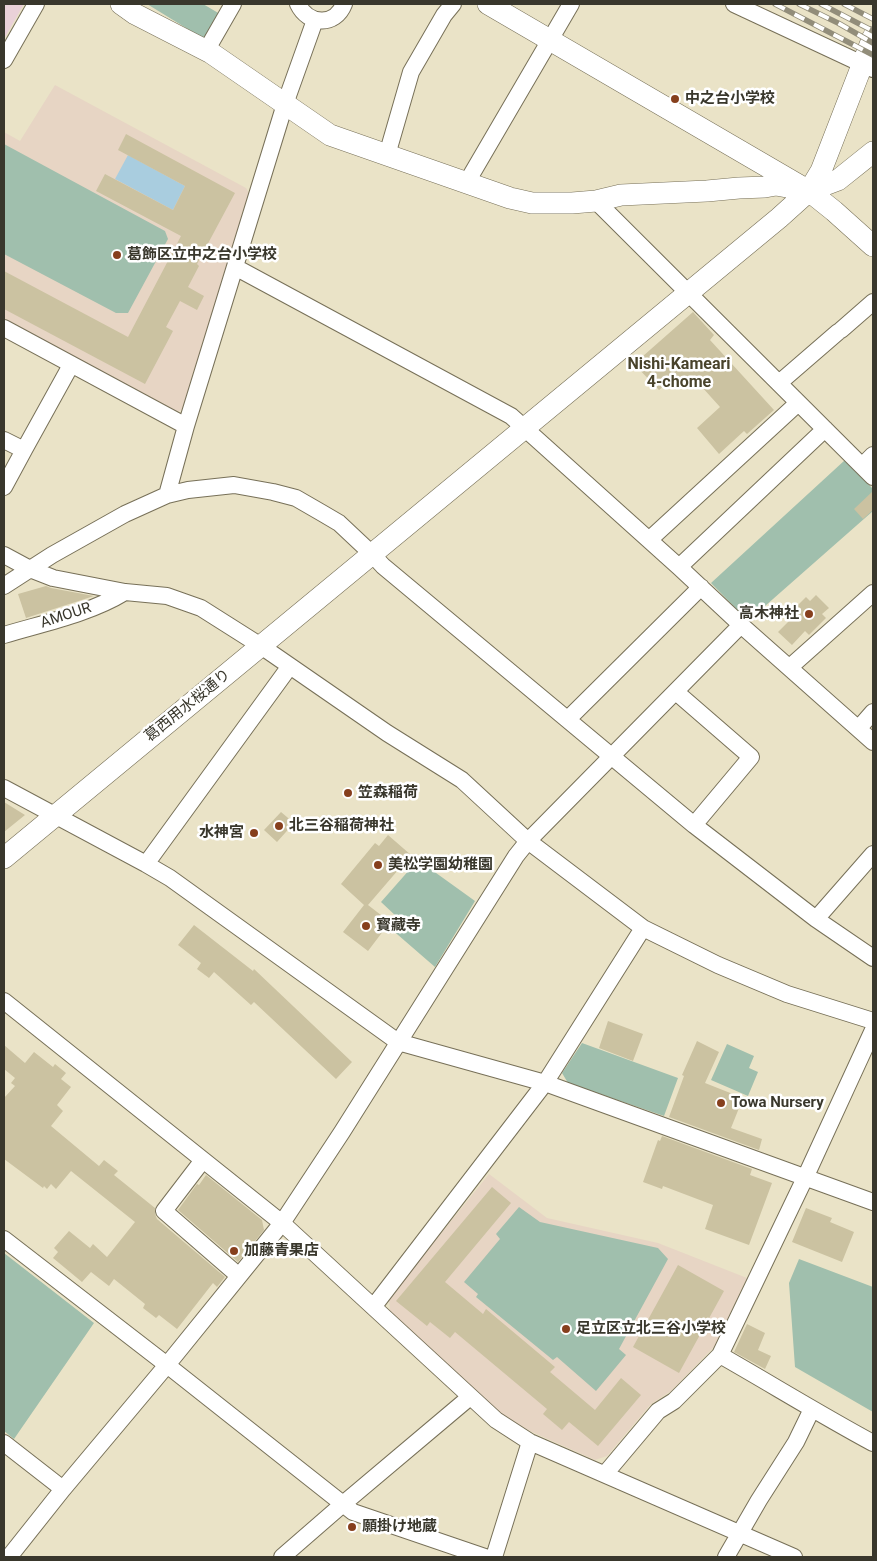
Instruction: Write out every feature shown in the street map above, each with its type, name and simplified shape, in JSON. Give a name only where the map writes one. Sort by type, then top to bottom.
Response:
[{"type":"street","points":[[4,60],[36,4]]},
{"type":"street","points":[[121,4],[135,14],[206,51],[330,135],[510,198],[532,203],[572,203],[596,201],[621,195],[765,187],[776,184],[808,191],[838,180],[873,152]]},
{"type":"street","points":[[206,51],[233,4]]},
{"type":"street","points":[[298,4],[302,12],[308,17],[323,21],[339,14],[344,4]]},
{"type":"street","points":[[387,155],[410,72],[444,15],[453,4]]},
{"type":"street","points":[[488,4],[808,191],[834,211],[873,246]]},
{"type":"street","points":[[467,182],[572,4]]},
{"type":"street","points":[[734,4],[868,66]]},
{"type":"street","points":[[167,495],[186,426],[235,267],[286,104],[315,20]]},
{"type":"street","points":[[808,191],[821,171],[868,66],[873,37]]},
{"type":"street","name":"葛西用水桜通り","points":[[4,858],[779,218],[808,191]]},
{"type":"street","points":[[596,201],[825,430],[870,466]]},
{"type":"street","points":[[235,267],[511,416],[873,742]]},
{"type":"street","points":[[779,383],[873,302]]},
{"type":"street","points":[[4,328],[186,426]]},
{"type":"street","points":[[4,487],[71,365]]},
{"type":"street","points":[[649,540],[798,403]]},
{"type":"street","points":[[679,567],[825,430]]},
{"type":"street","points":[[4,440],[24,450]]},
{"type":"street","points":[[4,586],[52,555],[125,514],[167,495],[188,490],[234,485],[296,498],[339,523],[383,566],[694,825],[816,919],[873,958]]},
{"type":"street","points":[[4,554],[30,569],[53,578],[125,592],[167,596],[201,608],[261,646],[387,733],[462,780],[528,841],[643,928],[718,965],[787,994],[873,1021]]},
{"type":"street","points":[[568,719],[701,587]]},
{"type":"street","name":"AMOUR","points":[[4,635],[90,608],[125,592]]},
{"type":"street","points":[[790,667],[873,593]]},
{"type":"street","points":[[9,1557],[282,1223],[342,1132],[516,856],[528,841],[741,625]]},
{"type":"street","points":[[146,864],[290,666]]},
{"type":"street","points":[[676,692],[752,757],[694,825]]},
{"type":"street","points":[[859,728],[873,712]]},
{"type":"street","points":[[4,788],[170,878],[398,1042],[544,1083],[873,1202]]},
{"type":"street","points":[[816,919],[873,854]]},
{"type":"street","points":[[374,1306],[544,1083],[643,928]]},
{"type":"street","points":[[4,1001],[282,1223],[496,1420],[530,1442],[794,1557]]},
{"type":"street","points":[[605,1474],[658,1411],[674,1401],[720,1355],[805,1178],[873,1030]]},
{"type":"street","points":[[203,1160],[164,1212],[239,1276]]},
{"type":"street","points":[[4,1239],[167,1364],[354,1512],[485,1557]]},
{"type":"street","points":[[720,1355],[873,1443]]},
{"type":"street","points":[[282,1557],[470,1397]]},
{"type":"street","points":[[726,1557],[758,1500],[796,1442],[812,1409]]},
{"type":"street","points":[[4,1442],[63,1489]]},
{"type":"street","points":[[494,1557],[530,1442]]},
{"type":"shaded area","points":[[4,4],[24,4],[4,39]]},
{"type":"shaded area","name":"葛飾区立中之台小学校","points":[[55,85],[246,188],[249,193],[183,409],[176,413],[4,318],[4,132],[20,141]]},
{"type":"shaded area","name":"足立区立北三谷小学校","points":[[489,1174],[547,1218],[658,1243],[747,1278],[714,1347],[671,1391],[651,1404],[607,1456],[595,1460],[532,1432],[497,1412],[390,1312],[389,1298]]},
{"type":"green space","points":[[147,4],[203,4],[220,14],[204,39]]},
{"type":"green space","points":[[4,144],[165,231],[168,239],[128,313],[116,313],[4,254]]},
{"type":"green space","points":[[845,460],[873,489],[873,511],[748,621],[711,583]]},
{"type":"green space","points":[[418,860],[475,901],[435,967],[390,928],[397,917],[381,902]]},
{"type":"green space","points":[[582,1043],[678,1078],[664,1116],[568,1083],[562,1073]]},
{"type":"green space","points":[[727,1044],[754,1056],[749,1068],[758,1072],[748,1096],[711,1080]]},
{"type":"green space","points":[[519,1207],[540,1222],[658,1248],[668,1259],[619,1349],[626,1355],[596,1391],[557,1357],[553,1360],[476,1297],[478,1294],[464,1282],[500,1239],[496,1234]]},
{"type":"green space","points":[[4,1253],[94,1323],[14,1439],[4,1431]]},
{"type":"green space","points":[[799,1259],[873,1287],[873,1412],[795,1367],[789,1283]]},
{"type":"water","points":[[128,155],[185,186],[173,210],[115,179]]},
{"type":"building","points":[[126,134],[235,193],[197,264],[199,266],[188,287],[204,296],[197,310],[180,301],[166,327],[173,331],[145,384],[4,309],[4,271],[128,337],[181,236],[96,191],[105,174],[173,210],[185,186],[118,150]]},
{"type":"building","points":[[693,312],[714,335],[710,340],[774,410],[747,434],[744,431],[719,454],[697,428],[720,407],[692,376],[678,388],[671,380],[659,390],[634,364]]},
{"type":"building","points":[[873,491],[873,510],[863,519],[854,509]]},
{"type":"building","points":[[46,586],[94,596],[26,618],[18,594]]},
{"type":"building","name":"高木神社","points":[[816,595],[829,608],[822,614],[826,618],[809,635],[805,631],[792,645],[778,632],[792,618],[788,615],[806,597],[810,601]]},
{"type":"building","points":[[4,802],[25,815],[4,832]]},
{"type":"building","points":[[281,812],[294,823],[277,842],[264,830]]},
{"type":"building","points":[[388,835],[411,855],[368,905],[390,922],[368,951],[343,932],[364,905],[341,884],[375,843],[379,846]]},
{"type":"building","points":[[194,925],[253,971],[254,969],[352,1062],[336,1079],[254,1002],[251,1005],[214,972],[209,978],[197,969],[201,963],[178,945]]},
{"type":"building","points":[[608,1021],[643,1034],[633,1061],[599,1048]]},
{"type":"building","points":[[697,1041],[719,1052],[705,1083],[743,1098],[731,1128],[762,1139],[759,1150],[669,1117],[684,1076],[682,1075]]},
{"type":"building","points":[[4,1045],[25,1063],[34,1052],[53,1067],[55,1064],[66,1073],[61,1079],[71,1087],[57,1105],[63,1111],[51,1126],[99,1166],[104,1160],[118,1171],[114,1175],[155,1208],[157,1219],[225,1277],[217,1287],[213,1283],[177,1329],[159,1315],[156,1318],[143,1308],[145,1304],[114,1279],[109,1286],[91,1272],[82,1282],[53,1258],[58,1252],[54,1248],[69,1231],[90,1248],[93,1244],[107,1257],[135,1222],[71,1171],[56,1189],[51,1184],[47,1189],[4,1159],[4,1098],[15,1086],[11,1083],[15,1078],[4,1069]]},
{"type":"building","points":[[662,1136],[752,1169],[750,1175],[772,1183],[749,1245],[705,1229],[713,1205],[663,1186],[662,1189],[643,1182],[658,1140],[660,1141]]},
{"type":"building","points":[[206,1175],[262,1220],[264,1230],[238,1262],[178,1210]]},
{"type":"building","points":[[492,1187],[511,1203],[445,1282],[483,1314],[486,1309],[555,1367],[550,1372],[595,1410],[621,1378],[641,1395],[598,1446],[569,1422],[562,1430],[543,1414],[547,1409],[455,1332],[450,1338],[430,1322],[427,1326],[396,1301]]},
{"type":"building","points":[[806,1208],[832,1218],[830,1222],[854,1232],[842,1262],[792,1242]]},
{"type":"building","points":[[678,1265],[724,1291],[679,1373],[633,1347]]},
{"type":"building","points":[[747,1324],[765,1333],[758,1350],[771,1356],[765,1369],[734,1352]]},
{"type":"railway","points":[[775,4],[873,55]]},
{"type":"railway","points":[[799,4],[873,43]]},
{"type":"railway","points":[[821,4],[873,31]]},
{"type":"railway","points":[[844,4],[873,19]]},
{"type":"place","name":"中之台小学校","points":[[675,99]]},
{"type":"place","name":"葛飾区立中之台小学校","points":[[117,255]]},
{"type":"place","name":"高木神社","points":[[809,614]]},
{"type":"place","name":"笠森稲荷","points":[[348,793]]},
{"type":"place","name":"北三谷稲荷神社","points":[[279,826]]},
{"type":"place","name":"水神宮","points":[[254,833]]},
{"type":"place","name":"美松学園幼稚園","points":[[378,865]]},
{"type":"place","name":"寳藏寺","points":[[366,926]]},
{"type":"place","name":"Towa Nursery","points":[[721,1103]]},
{"type":"place","name":"加藤青果店","points":[[234,1251]]},
{"type":"place","name":"足立区立北三谷小学校","points":[[566,1329]]},
{"type":"place","name":"願掛け地蔵","points":[[352,1527]]},
{"type":"district","name":"Nishi-Kameari 4-chome","points":[[679,374]]}]
